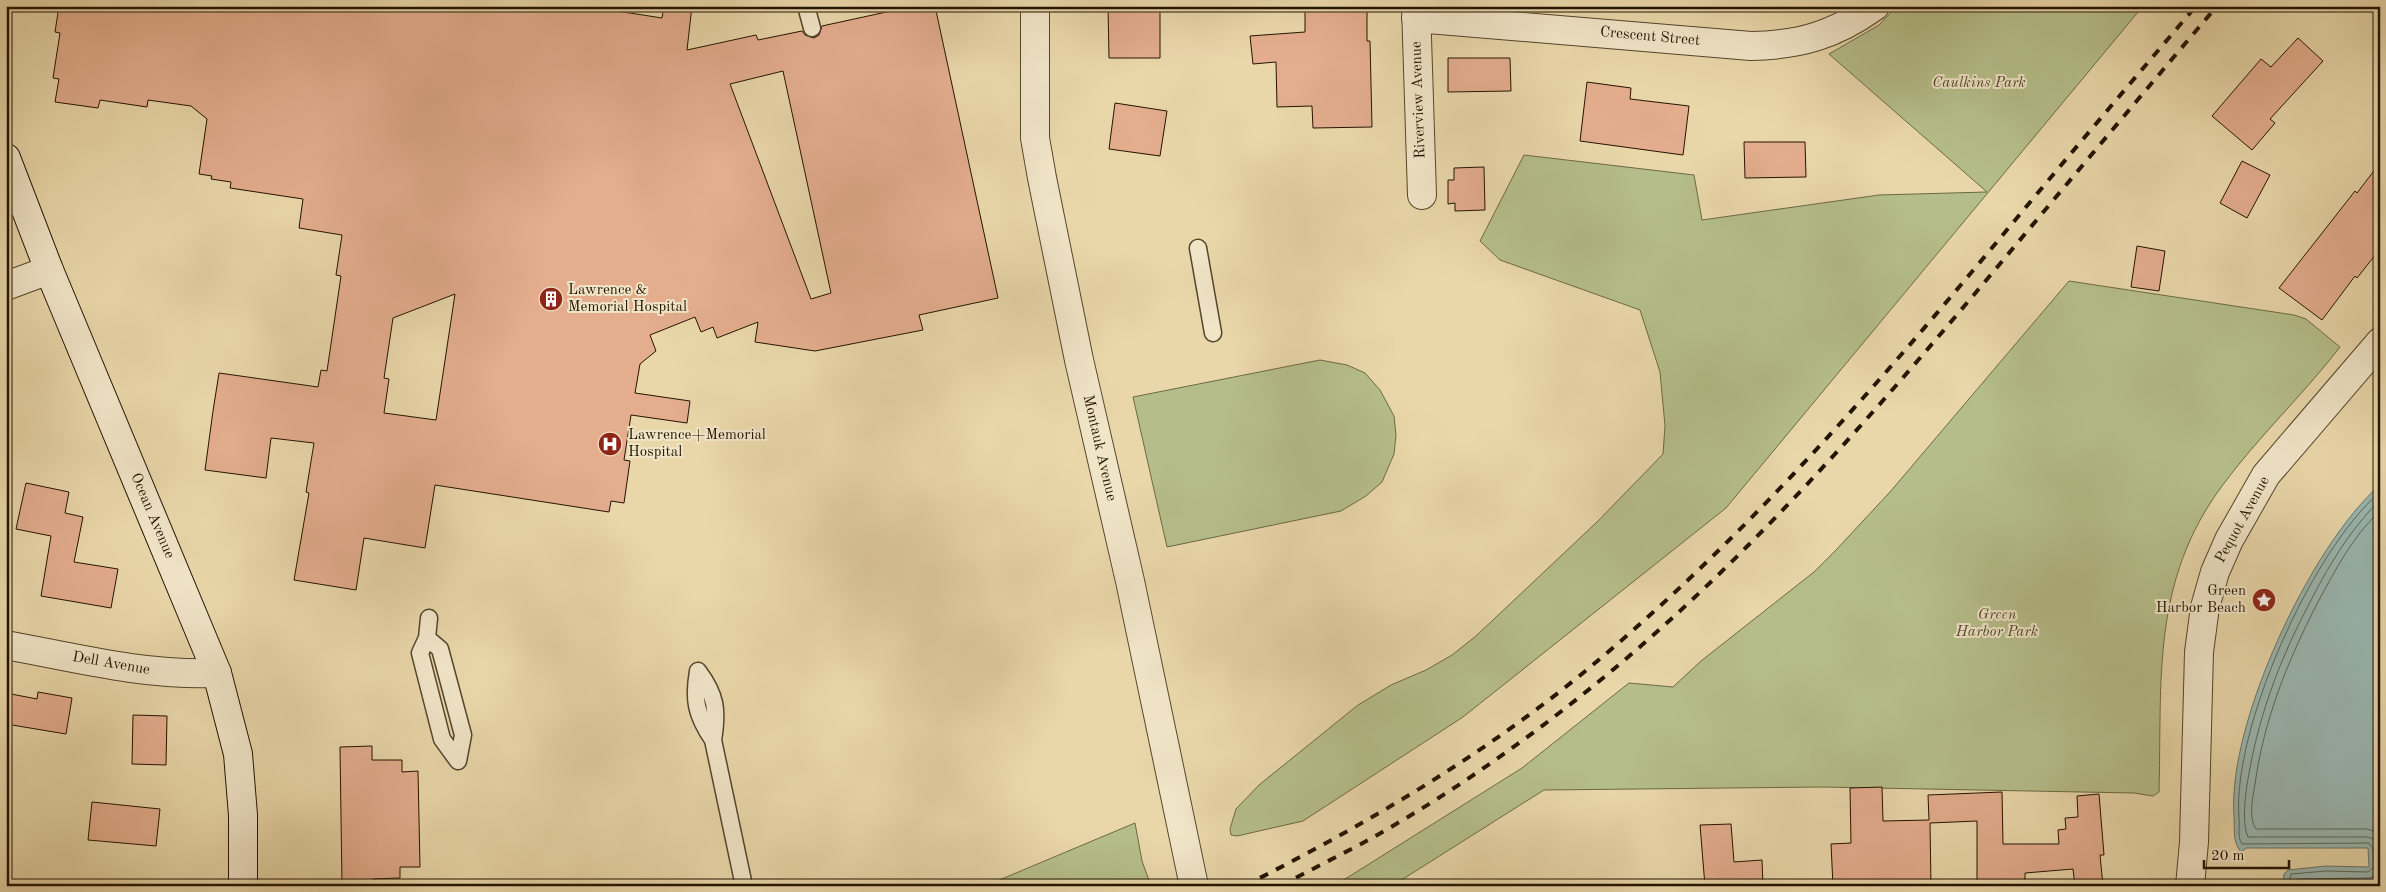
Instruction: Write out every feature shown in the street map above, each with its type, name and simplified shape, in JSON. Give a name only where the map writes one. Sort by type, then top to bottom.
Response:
[{"type":"street","name":"Montauk Avenue","points":[[1035,6],[1035,138],[1042,178],[1079,360],[1130,581],[1193,881]]},
{"type":"street","name":"Crescent Street","points":[[1416,12],[1750,46],[1784,46],[1837,30],[1875,6]]},
{"type":"street","name":"Riverview Avenue","points":[[1416,12],[1422,195]]},
{"type":"street","name":"Ocean Avenue","points":[[6,158],[48,270],[216,673],[232,729],[241,781],[243,886]]},
{"type":"street","points":[[6,286],[48,270]]},
{"type":"street","name":"Pequot Avenue","points":[[2190,886],[2194,842],[2199,652],[2205,607],[2215,572],[2229,540],[2266,475],[2380,342]]},
{"type":"street","name":"Dell Avenue","points":[[6,645],[152,672],[183,674],[216,673]]},
{"type":"lane","points":[[806,6],[812,28]]},
{"type":"lane","points":[[1198,248],[1213,333]]},
{"type":"lane","points":[[427,638],[440,649],[463,735],[458,761],[442,739],[420,653],[427,638],[429,618]]},
{"type":"lane","points":[[712,740],[744,886]]},
{"type":"green space","name":"Caulkins Park","points":[[1897,6],[2143,6],[1726,508],[1463,717],[1303,821],[1237,836],[1231,835],[1230,829],[1236,809],[1259,785],[1358,705],[1391,685],[1426,670],[1452,655],[1476,636],[1598,521],[1663,454],[1665,426],[1660,372],[1640,310],[1500,260],[1480,241],[1524,155],[1694,175],[1702,220],[1879,195],[1987,192],[1829,54],[1879,25]]},
{"type":"green space","name":"Green Harbor Park","points":[[2069,281],[2294,315],[2306,319],[2340,347],[2250,450],[2222,486],[2199,522],[2183,558],[2172,595],[2165,633],[2160,710],[2159,792],[2153,796],[2134,793],[1822,787],[1544,790],[1392,886],[1334,886],[1522,768],[1629,683],[1673,687],[1701,661],[1814,572],[1890,492]]},
{"type":"green space","points":[[1320,360],[1347,365],[1365,373],[1380,390],[1394,416],[1396,435],[1394,454],[1382,482],[1366,496],[1341,511],[1167,547],[1133,397]]},
{"type":"green space","points":[[1135,823],[1142,861],[1151,886],[985,886]]},
{"type":"water","points":[[2380,485],[2380,886],[2283,886],[2284,874],[2288,870],[2326,866],[2369,867],[2368,848],[2246,848],[2241,852],[2235,839],[2234,831],[2235,778],[2244,734],[2259,687],[2278,638],[2327,549],[2354,513]]},
{"type":"building","name":"Lawrence & Memorial Hospital","points":[[59,6],[585,6],[662,18],[664,6],[692,6],[687,50],[756,35],[758,40],[802,31],[805,35],[814,38],[819,35],[822,26],[914,6],[935,6],[998,298],[919,315],[923,330],[815,351],[755,342],[758,322],[717,338],[713,327],[701,332],[695,317],[650,335],[656,351],[640,364],[635,393],[690,401],[687,423],[631,415],[624,460],[630,461],[624,503],[611,501],[609,512],[435,485],[425,548],[364,538],[356,590],[294,580],[309,493],[306,492],[314,443],[271,438],[266,478],[205,470],[213,411],[219,373],[318,387],[321,370],[327,371],[341,276],[336,275],[342,235],[299,228],[303,199],[230,188],[231,182],[211,179],[212,176],[199,174],[207,119],[191,106],[148,100],[147,107],[100,100],[98,108],[55,102],[59,79],[53,78],[60,33],[55,32]],"holes":[[[783,71],[831,293],[811,299],[730,84]],[[455,294],[436,420],[384,413],[389,379],[384,378],[393,318]]]},
{"type":"building","points":[[1108,6],[1160,6],[1160,58],[1109,58]]},
{"type":"building","points":[[1305,6],[1367,6],[1367,41],[1370,41],[1372,127],[1313,128],[1312,106],[1277,107],[1276,62],[1253,64],[1250,36],[1305,32]]},
{"type":"building","points":[[2298,38],[2323,61],[2270,119],[2275,123],[2252,150],[2212,116],[2261,59],[2271,67]]},
{"type":"building","points":[[1448,58],[1510,58],[1511,91],[1448,92]]},
{"type":"building","points":[[1587,82],[1631,88],[1630,99],[1689,106],[1683,155],[1580,141]]},
{"type":"building","points":[[1115,103],[1167,111],[1160,156],[1109,149]]},
{"type":"building","points":[[1744,142],[1805,142],[1806,177],[1745,178]]},
{"type":"building","points":[[2242,161],[2270,175],[2247,218],[2220,203]]},
{"type":"building","points":[[2380,163],[2380,249],[2357,278],[2355,276],[2322,320],[2279,288],[2355,191],[2357,193]]},
{"type":"building","points":[[1484,167],[1485,210],[1455,211],[1455,203],[1448,204],[1448,180],[1454,180],[1454,168]]},
{"type":"building","points":[[2137,246],[2165,251],[2159,291],[2131,287]]},
{"type":"building","points":[[26,483],[69,492],[65,513],[83,517],[74,562],[118,569],[111,608],[41,596],[51,536],[16,529]]},
{"type":"building","points":[[38,692],[72,698],[66,734],[6,724],[6,693],[37,699]]},
{"type":"building","points":[[133,715],[167,716],[166,765],[132,764]]},
{"type":"building","points":[[372,746],[372,760],[402,760],[402,772],[418,771],[420,867],[400,867],[400,878],[373,879],[373,886],[342,886],[340,747]]},
{"type":"building","points":[[1882,787],[1883,821],[1929,820],[1928,795],[2002,792],[2003,844],[2059,844],[2058,830],[2066,829],[2065,818],[2078,817],[2077,796],[2099,794],[2104,855],[2100,855],[2103,886],[2075,886],[2073,869],[2025,873],[2025,886],[1977,886],[1977,821],[1930,823],[1931,886],[1833,886],[1831,844],[1851,843],[1850,788]]},
{"type":"building","points":[[92,802],[160,809],[156,846],[88,840]]},
{"type":"building","points":[[1731,824],[1734,862],[1762,860],[1763,886],[1705,886],[1700,825]]},
{"type":"railway","points":[[1244,886],[1376,815],[1503,734],[1583,673],[1703,566],[1760,509],[1869,391],[2196,6]]},
{"type":"railway","points":[[1280,886],[1403,820],[1487,766],[1607,675],[1724,570],[1806,486],[1884,399],[2217,6]]},
{"type":"place","name":"Lawrence & Memorial Hospital","points":[[551,299]]},
{"type":"place","name":"Lawrence+Memorial Hospital","points":[[610,444]]},
{"type":"place","name":"Green Harbor Beach","points":[[2264,600]]}]
